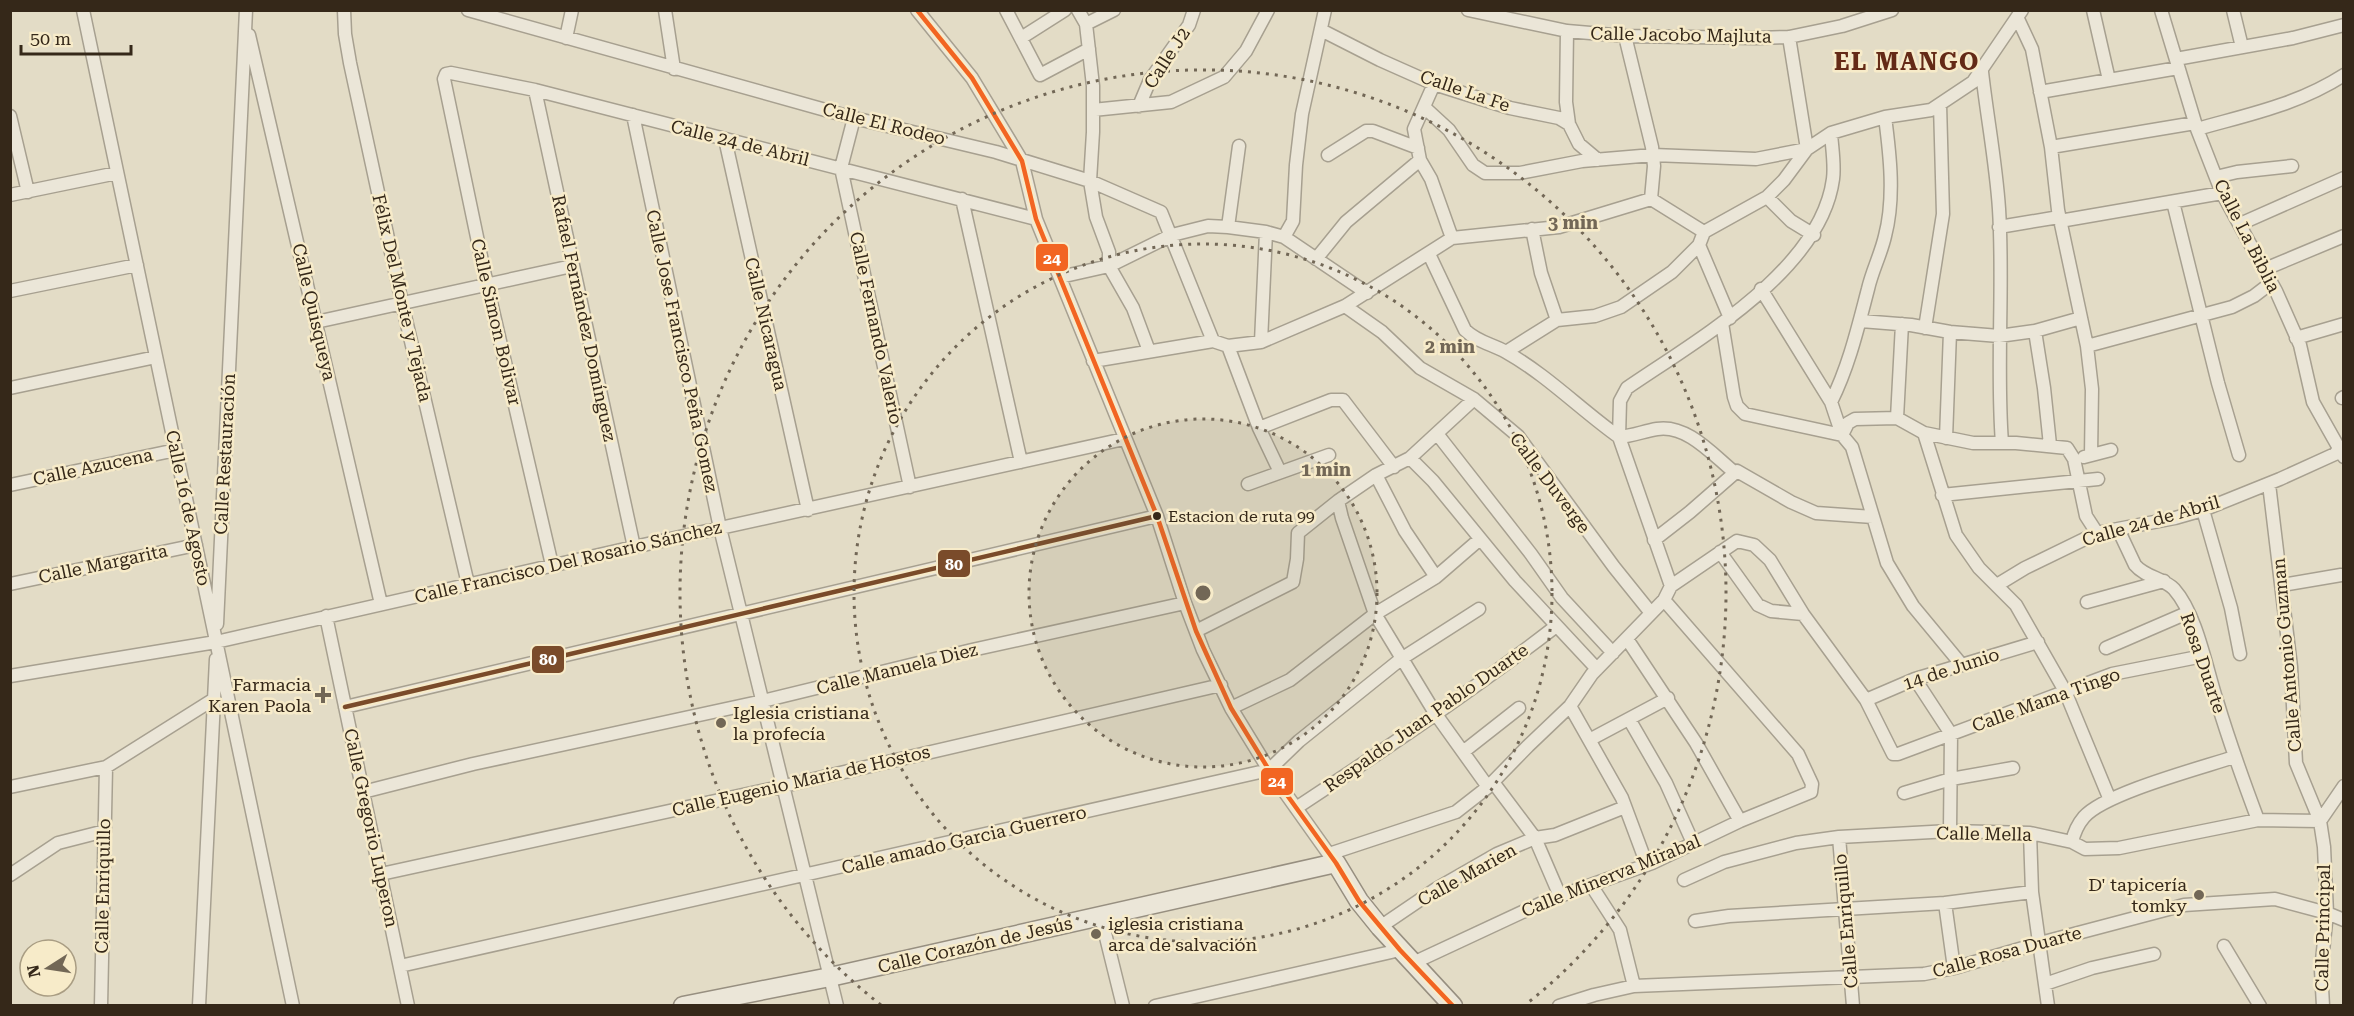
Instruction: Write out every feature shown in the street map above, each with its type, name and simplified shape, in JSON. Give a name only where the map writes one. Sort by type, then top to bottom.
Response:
[{"type":"street","name":"Calle 16 de Agosto","points":[[83,10],[293,1005]]},
{"type":"street","name":"Félix Del Monte y Tejada","points":[[344,10],[350,63],[402,303],[468,584]]},
{"type":"street","points":[[566,38],[572,10]]},
{"type":"street","points":[[664,10],[674,69]]},
{"type":"street","points":[[917,10],[972,78],[1022,162],[1036,219],[1157,516],[1196,631],[1231,708],[1269,770],[1333,858],[1359,901],[1400,950],[1453,1005]]},
{"type":"street","points":[[1006,10],[1040,75],[1089,49]]},
{"type":"street","points":[[1021,38],[1065,10]]},
{"type":"street","points":[[1078,10],[1086,24],[1093,86],[1090,181],[1096,217],[1109,252],[1109,266],[1133,308],[1149,351]]},
{"type":"street","points":[[1086,24],[1114,10]]},
{"type":"street","name":"Calle J2","points":[[1139,106],[1150,80],[1189,25],[1194,10]]},
{"type":"street","points":[[1093,110],[1171,102],[1224,77],[1246,51],[1268,10]]},
{"type":"street","points":[[1284,237],[1293,221],[1302,114],[1325,10]]},
{"type":"street","name":"Calle Jacobo Majluta","points":[[1468,10],[1567,31],[1625,36],[1789,37],[1842,26],[1892,10]]},
{"type":"street","points":[[2093,10],[2109,80]]},
{"type":"street","name":"Calle La Biblia","points":[[2161,10],[2196,126],[2222,193],[2265,269],[2296,338],[2313,402],[2341,453]]},
{"type":"street","points":[[2233,10],[2242,47]]},
{"type":"street","name":"Calle El Rodeo","points":[[476,12],[854,118],[996,152],[1022,162],[1090,181],[1161,212],[1213,341]]},
{"type":"street","points":[[1424,107],[1449,130],[1473,165],[1485,173],[1520,172],[1598,160],[1653,155],[1756,159],[1807,149],[1831,134],[1885,117],[1931,110],[1973,82],[2020,15]]},
{"type":"street","points":[[2020,15],[2032,49],[2051,147],[2060,218],[2087,346],[2091,389],[2091,455]]},
{"type":"street","name":"Calle Quisqueya","points":[[246,16],[381,604]]},
{"type":"street","name":"Calle Restauración","points":[[199,1005],[246,16]]},
{"type":"street","points":[[2040,92],[2109,80],[2242,47],[2343,26]]},
{"type":"street","name":"Calle La Fe","points":[[1321,30],[1434,84],[1510,108],[1559,118],[1569,124]]},
{"type":"street","points":[[1567,31],[1566,102],[1569,124],[1579,144],[1598,160]]},
{"type":"street","points":[[1625,36],[1653,155],[1651,199]]},
{"type":"street","points":[[1506,352],[1557,321],[1595,316],[1621,307],[1672,272],[1699,245],[1704,232],[1767,197],[1784,180],[1807,149],[1789,37]]},
{"type":"street","points":[[1982,72],[1999,207],[2001,273],[1998,397],[2002,443]]},
{"type":"street","name":"Calle 24 de Abril","points":[[444,79],[451,73],[535,90],[1036,219]]},
{"type":"street","points":[[2051,147],[2196,126],[2285,105],[2317,92],[2343,75]]},
{"type":"street","name":"Calle Simon Bolivar","points":[[444,79],[487,285],[552,565]]},
{"type":"street","points":[[1434,84],[1414,129],[1419,154],[1431,179],[1452,238]]},
{"type":"street","name":"Rafael Fernández Domínguez","points":[[535,90],[634,546]]},
{"type":"street","points":[[1925,328],[1942,214],[1940,104]]},
{"type":"street","points":[[10,116],[28,192]]},
{"type":"street","name":"Calle Jose Francisco Peña Gomez","points":[[633,116],[720,528],[837,1005]]},
{"type":"street","points":[[1830,402],[1842,379],[1861,321],[1872,271],[1885,236],[1890,202],[1890,156],[1885,117]]},
{"type":"street","points":[[841,168],[854,118]]},
{"type":"street","points":[[1328,156],[1366,131],[1373,131],[1419,154]]},
{"type":"street","points":[[1671,586],[1619,437],[1620,401],[1627,388],[1726,321],[1798,255],[1814,235],[1821,220],[1833,179],[1831,134]]},
{"type":"street","name":"Calle Nicaragua","points":[[725,139],[808,510]]},
{"type":"street","points":[[1228,227],[1239,146]]},
{"type":"street","points":[[1316,259],[1346,222],[1419,154]]},
{"type":"street","points":[[2216,177],[2237,172],[2292,166]]},
{"type":"street","name":"Calle Fernando Valerio","points":[[841,168],[910,487]]},
{"type":"street","points":[[10,195],[117,173]]},
{"type":"street","points":[[2240,224],[2343,178]]},
{"type":"street","points":[[1999,227],[2222,193]]},
{"type":"street","points":[[1767,197],[1791,221],[1814,235]]},
{"type":"street","points":[[1094,361],[1213,341],[1228,346],[1261,342],[1345,306],[1452,238],[1559,227],[1651,199],[1704,232]]},
{"type":"street","points":[[962,200],[1021,462]]},
{"type":"street","points":[[2173,202],[2239,455]]},
{"type":"street","points":[[1060,277],[1109,266],[1172,235],[1208,226],[1228,227],[1284,237],[1367,293]]},
{"type":"street","points":[[1532,230],[1541,273],[1557,321]]},
{"type":"street","points":[[1261,342],[1266,232]]},
{"type":"street","points":[[2265,269],[2343,236]]},
{"type":"street","points":[[1699,245],[1726,321],[1734,397],[1737,406],[1745,414],[1842,435]]},
{"type":"street","points":[[1429,254],[1465,330],[1473,338],[1506,352],[1619,437],[1674,428],[1685,433],[1734,472]]},
{"type":"street","points":[[10,291],[137,265]]},
{"type":"street","points":[[316,322],[572,266]]},
{"type":"street","points":[[2087,346],[2232,306],[2254,296],[2271,283]]},
{"type":"street","points":[[1761,290],[1830,402],[1842,435],[1852,447],[1887,563],[1913,606],[1960,664]]},
{"type":"street","name":"Calle Duverge","points":[[1345,306],[1382,332],[1420,368],[1474,399],[1518,436],[1614,567],[1651,613]]},
{"type":"street","points":[[1861,321],[1999,336],[2034,331],[2081,318]]},
{"type":"street","points":[[1897,418],[1902,324]]},
{"type":"street","points":[[2296,338],[2343,324]]},
{"type":"street","points":[[2034,331],[2044,387],[2050,445]]},
{"type":"street","points":[[1946,438],[1950,332]]},
{"type":"street","points":[[1228,346],[1259,428],[1280,472]]},
{"type":"street","points":[[10,388],[156,357]]},
{"type":"street","points":[[1196,631],[1293,582],[1298,533],[1338,501],[1376,475],[1410,458],[1438,435],[1474,399]]},
{"type":"street","points":[[1259,428],[1331,400],[1343,400],[1394,467]]},
{"type":"street","points":[[1842,435],[1848,423],[1855,419],[1897,418],[1924,433],[1973,443],[2050,445],[2067,448],[2074,459],[2086,516],[2097,533]]},
{"type":"street","points":[[1924,433],[1956,535],[1965,550],[2016,605],[2038,642],[2065,691],[2110,800]]},
{"type":"street","points":[[1438,435],[1531,554],[1562,598],[1613,653]]},
{"type":"street","name":"Calle Francisco Del Rosario Sánchez","points":[[10,676],[216,642],[634,546],[808,510],[1124,439]]},
{"type":"street","name":"Calle Azucena","points":[[10,485],[176,450]]},
{"type":"street","points":[[2074,459],[2111,450]]},
{"type":"street","name":"Calle 24 de Abril","points":[[1997,585],[2025,568],[2097,533],[2203,510],[2341,453]]},
{"type":"street","points":[[1248,484],[1329,455]]},
{"type":"street","points":[[1410,458],[1433,481],[1555,627],[1597,669]]},
{"type":"street","points":[[1654,540],[1690,512],[1734,472],[1740,471],[1791,502],[1816,513],[1873,517]]},
{"type":"street","points":[[1376,475],[1405,531],[1436,577]]},
{"type":"street","points":[[1942,495],[2098,479]]},
{"type":"street","name":"Calle Antonio Guzman","points":[[2269,484],[2291,667],[2296,763],[2320,821]]},
{"type":"street","points":[[1338,501],[1374,614],[1435,713],[1463,752],[1535,838],[1560,896]]},
{"type":"street","points":[[2203,510],[2240,654]]},
{"type":"street","points":[[345,707],[1157,516]]},
{"type":"street","name":"Rosa Duarte","points":[[2118,529],[2139,570],[2164,581],[2174,590],[2193,624],[2234,757],[2258,820]]},
{"type":"street","points":[[1231,708],[1290,680],[1374,614],[1436,577],[1480,539]]},
{"type":"street","points":[[1333,858],[1456,812],[1491,785],[1570,706],[1597,669],[1664,600],[1671,586],[1739,540],[1754,546],[1770,560],[1803,614],[1866,700]]},
{"type":"street","name":"Calle Margarita","points":[[10,584],[196,545]]},
{"type":"street","points":[[1720,552],[1758,605],[1771,610],[1803,614]]},
{"type":"street","points":[[2282,585],[2341,575]]},
{"type":"street","points":[[2087,602],[2164,581]]},
{"type":"street","name":"Calle Minerva Mirabal","points":[[1413,963],[1560,896],[1647,865],[1740,821],[1811,792],[1812,784],[1798,754],[1664,600]]},
{"type":"street","name":"Calle Manuela Diez","points":[[363,792],[473,764],[763,701],[972,650],[1185,603]]},
{"type":"street","points":[[1269,770],[1299,741],[1401,659],[1479,609]]},
{"type":"street","points":[[2106,648],[2187,613]]},
{"type":"street","name":"Calle Gregorio Luperon","points":[[326,616],[408,1005]]},
{"type":"street","name":"Respaldo Juan Pablo Duarte","points":[[1296,808],[1385,750],[1509,663],[1555,627]]},
{"type":"street","points":[[1627,639],[1696,743],[1740,821]]},
{"type":"street","name":"14 de Junio","points":[[1866,700],[1915,679],[2038,642]]},
{"type":"street","name":"Calle Mama Tingo","points":[[1866,700],[1893,754],[1898,754],[2112,674],[2203,656]]},
{"type":"street","points":[[1915,679],[1951,734],[1950,831]]},
{"type":"street","name":"Calle Eugenio Maria de Hostos","points":[[381,874],[784,786],[1221,685]]},
{"type":"street","points":[[1591,739],[1668,698]]},
{"type":"street","points":[[10,787],[106,767],[214,699]]},
{"type":"street","points":[[1570,706],[1591,739],[1626,807],[1647,865]]},
{"type":"street","points":[[1463,752],[1519,708]]},
{"type":"street","points":[[1629,719],[1666,783],[1693,843]]},
{"type":"street","points":[[2072,842],[2076,829],[2085,816],[2110,800],[2179,774],[2234,757]]},
{"type":"street","name":"Calle Enriquillo","points":[[100,1005],[106,767]]},
{"type":"street","points":[[1904,793],[1951,779],[2013,768]]},
{"type":"street","name":"Calle amado Garcia Guerrero","points":[[400,966],[1269,770]]},
{"type":"street","points":[[2320,821],[2343,786]]},
{"type":"street","name":"Calle Marien","points":[[1380,927],[1436,889],[1487,860],[1535,838],[1555,835],[1626,807]]},
{"type":"street","name":"Calle Mella","points":[[1684,880],[1724,862],[1796,843],[1839,837],[1950,831],[2030,833],[2072,842],[2085,849],[2119,848],[2258,820],[2320,821]]},
{"type":"street","name":"Calle Principal","points":[[2320,821],[2324,847],[2327,913],[2320,970],[2323,1005]]},
{"type":"street","points":[[10,875],[58,843],[105,831]]},
{"type":"street","points":[[2030,833],[2032,892],[2048,1005]]},
{"type":"street","name":"Calle Enriquillo","points":[[1839,837],[1853,1005]]},
{"type":"street","name":"Calle Corazón de Jesús","points":[[683,1005],[830,977],[1101,916],[1333,858]]},
{"type":"street","points":[[1591,885],[1620,930],[1634,986]]},
{"type":"street","points":[[1695,921],[1844,907],[1945,903],[2032,892]]},
{"type":"street","name":"Calle Rosa Duarte","points":[[1559,1005],[1594,994],[1634,986],[1924,974],[1954,968],[2040,942],[2184,905],[2274,899],[2327,913],[2343,920]]},
{"type":"street","points":[[1945,903],[1954,968]]},
{"type":"street","points":[[1101,916],[1123,1005]]},
{"type":"street","points":[[2224,946],[2260,1005]]},
{"type":"street","points":[[1155,1005],[1400,950]]},
{"type":"street","points":[[2045,984],[2092,968],[2154,954]]},
{"type":"transit line","name":"24","points":[[917,10],[972,78],[1022,161],[1036,219],[1157,516],[1196,631],[1231,708],[1269,770],[1336,863],[1359,901],[1400,950],[1453,1006]]},
{"type":"transit line","name":"80","points":[[345,707],[1157,516]]},
{"type":"place","name":"Estacion de ruta 99","points":[[1157,516]]},
{"type":"place","name":"Farmacia Karen Paola","points":[[323,695]]},
{"type":"place","name":"Iglesia cristiana la profecía","points":[[721,723]]},
{"type":"place","name":"D' tapicería tomky","points":[[2199,895]]},
{"type":"place","name":"iglesia cristiana arca de salvación","points":[[1096,934]]},
{"type":"district","name":"EL MANGO","points":[[1907,62]]}]
